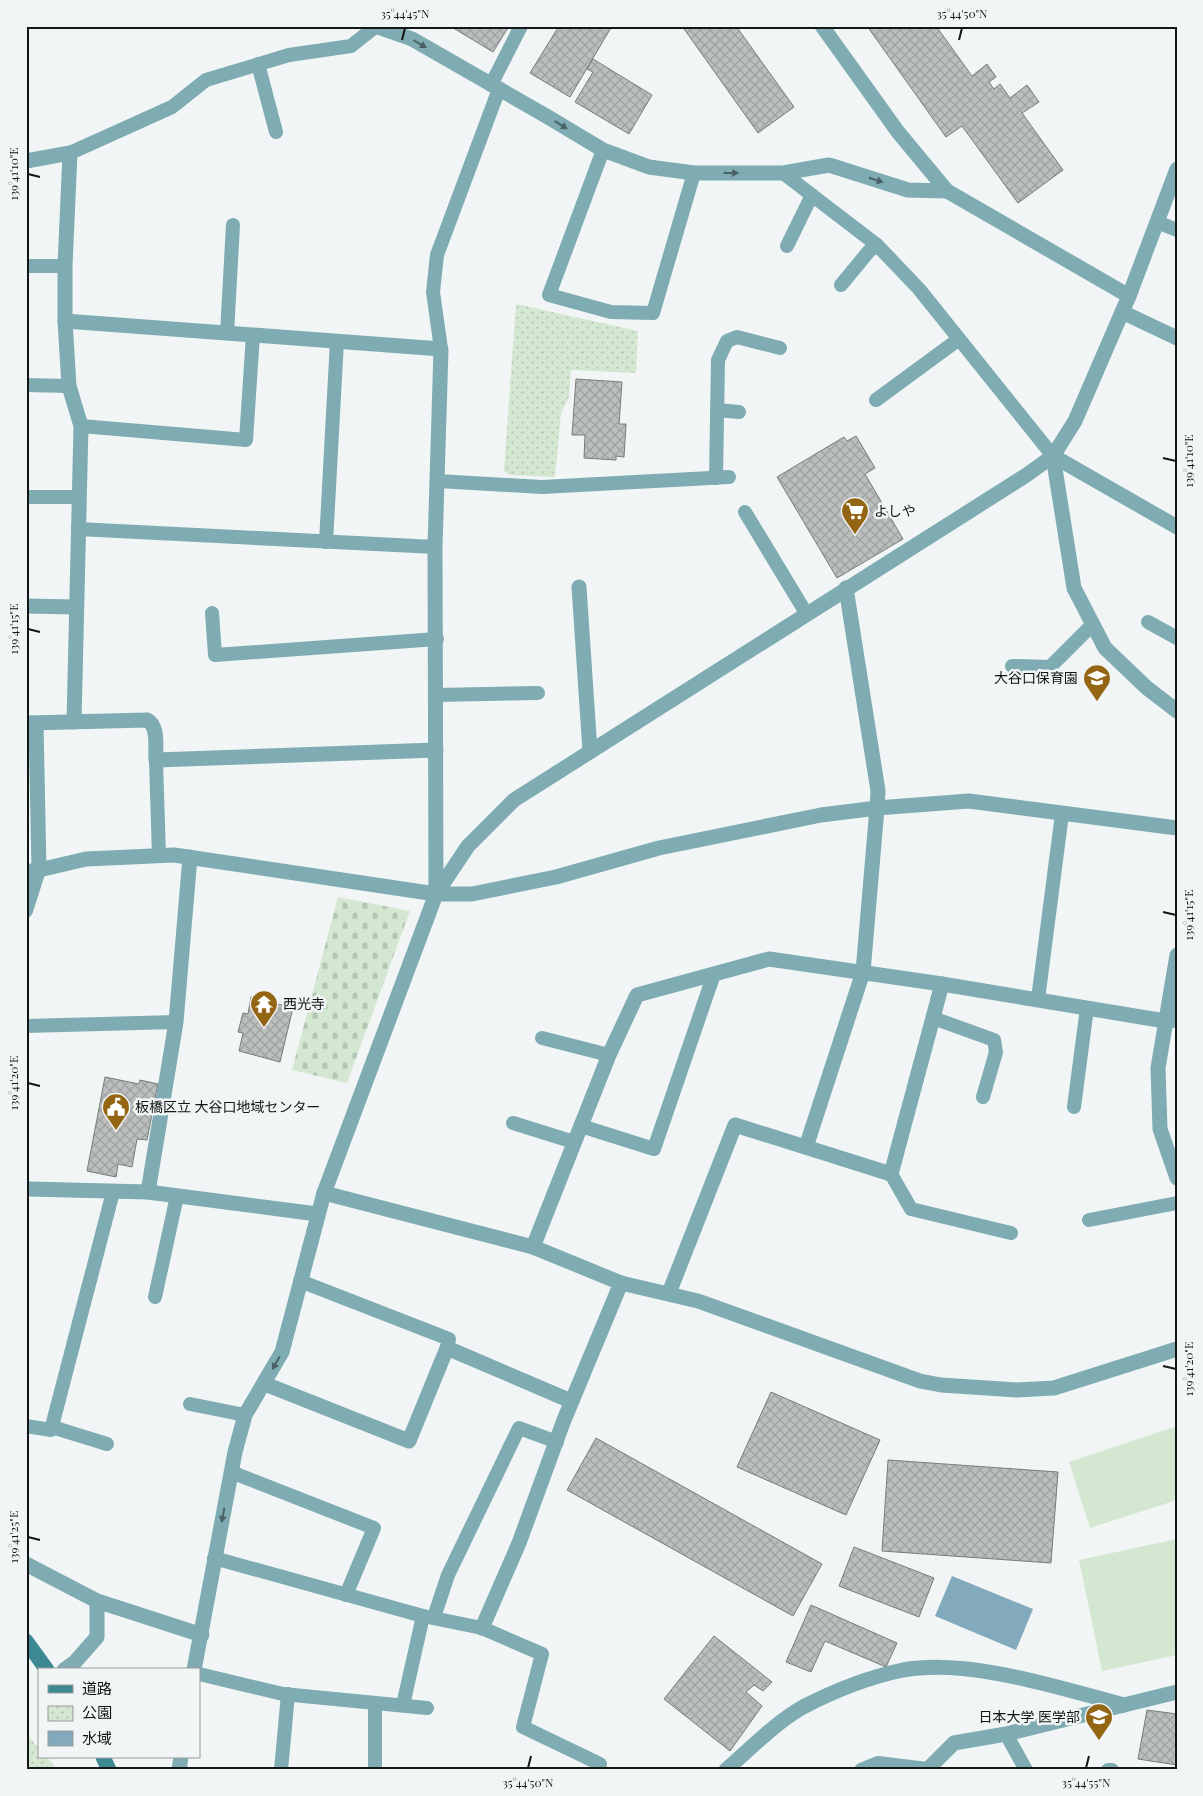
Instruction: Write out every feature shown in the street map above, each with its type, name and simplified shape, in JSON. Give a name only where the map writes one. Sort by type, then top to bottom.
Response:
[{"type":"main road","points":[[26,1641],[46,1668]]},
{"type":"main road","points":[[103,1758],[109,1770]]},
{"type":"street","points":[[375,26],[412,39],[603,150],[649,167],[694,173],[783,173],[829,165],[908,190],[947,190]]},
{"type":"street","points":[[822,26],[898,132],[947,190],[1129,296]]},
{"type":"street","points":[[26,161],[70,153],[65,266],[65,322],[69,386],[81,426],[74,722]]},
{"type":"street","points":[[194,1668],[231,1472],[245,1415],[265,1384],[282,1352],[324,1192],[436,894],[468,846],[514,800],[806,613],[1017,481],[1052,456],[1075,420],[1129,296],[1177,169]]},
{"type":"street","points":[[1122,312],[1177,338]]},
{"type":"street","points":[[65,322],[441,349],[435,547],[436,894]]},
{"type":"street","points":[[1052,456],[1177,528]]},
{"type":"street","points":[[1052,456],[1074,588],[1105,648],[1124,660],[1177,711]]},
{"type":"street","points":[[579,587],[590,751]]},
{"type":"street","points":[[806,1147],[862,972],[877,808],[878,791],[846,588]]},
{"type":"street","points":[[26,606],[76,607]]},
{"type":"street","points":[[436,750],[156,760],[155,728],[147,720],[31,723],[32,870],[86,859],[159,856],[190,857],[436,894],[472,894],[556,877],[659,848],[821,816],[877,808],[969,801],[1177,828]]},
{"type":"street","points":[[148,1192],[176,1022],[190,857]]},
{"type":"street","points":[[1177,956],[1171,1020],[1158,1068],[1160,1129],[1177,1178]]},
{"type":"street","points":[[533,1248],[609,1055],[637,995],[769,959],[1171,1020]]},
{"type":"street","points":[[669,1293],[735,1125],[891,1174],[942,984]]},
{"type":"street","points":[[27,1192],[148,1192],[317,1214]]},
{"type":"street","points":[[324,1192],[533,1248],[621,1284],[669,1293],[766,1324],[920,1381],[941,1386],[1018,1390],[1054,1388],[1177,1348]]},
{"type":"street","points":[[482,1628],[519,1543],[571,1401],[621,1284]]},
{"type":"street","points":[[265,1384],[409,1441],[447,1348],[571,1401]]},
{"type":"street","points":[[26,1564],[97,1601],[202,1635]]},
{"type":"street","points":[[67,1668],[75,1662],[97,1637],[97,1601]]},
{"type":"street","points":[[726,1770],[784,1720],[803,1708],[874,1678],[904,1670],[931,1668],[984,1672],[1124,1705]]},
{"type":"street","points":[[927,1769],[954,1743],[1006,1734],[1177,1692]]},
{"type":"lane","points":[[70,153],[172,107],[206,80],[289,55],[351,46],[375,26]]},
{"type":"lane","points":[[441,349],[433,292],[437,255],[495,87],[521,26]]},
{"type":"lane","points":[[258,64],[276,132]]},
{"type":"lane","points":[[603,150],[549,295],[612,312],[653,313],[694,173]]},
{"type":"lane","points":[[783,173],[876,245],[919,289],[1052,456]]},
{"type":"lane","points":[[787,246],[812,195]]},
{"type":"lane","points":[[1157,222],[1177,230]]},
{"type":"lane","points":[[228,333],[233,225]]},
{"type":"lane","points":[[841,285],[876,245]]},
{"type":"lane","points":[[26,266],[65,266]]},
{"type":"lane","points":[[81,426],[246,440],[254,335]]},
{"type":"lane","points":[[438,482],[542,487],[722,478],[717,410],[718,360],[727,341],[737,337],[780,348]]},
{"type":"lane","points":[[876,400],[959,339]]},
{"type":"lane","points":[[326,542],[336,341]]},
{"type":"lane","points":[[26,385],[69,386]]},
{"type":"lane","points":[[717,410],[739,412]]},
{"type":"lane","points":[[26,497],[78,497]]},
{"type":"lane","points":[[745,512],[806,613]]},
{"type":"lane","points":[[78,528],[435,547]]},
{"type":"lane","points":[[212,613],[215,655],[436,639]]},
{"type":"lane","points":[[1148,622],[1177,638]]},
{"type":"lane","points":[[1012,666],[1050,667],[1093,624]]},
{"type":"lane","points":[[436,695],[538,693]]},
{"type":"lane","points":[[156,760],[159,856]]},
{"type":"lane","points":[[1038,999],[1062,814]]},
{"type":"lane","points":[[26,911],[32,870]]},
{"type":"lane","points":[[581,1126],[654,1149],[714,974]]},
{"type":"lane","points":[[1074,1106],[1088,1008]]},
{"type":"lane","points":[[933,1018],[994,1040],[996,1052],[983,1097]]},
{"type":"lane","points":[[26,1026],[176,1022]]},
{"type":"lane","points":[[542,1038],[609,1055]]},
{"type":"lane","points":[[513,1123],[574,1142]]},
{"type":"lane","points":[[891,1174],[910,1209],[1011,1233]]},
{"type":"lane","points":[[26,1426],[51,1430],[113,1192]]},
{"type":"lane","points":[[155,1297],[177,1196]]},
{"type":"lane","points":[[1089,1220],[1177,1203]]},
{"type":"lane","points":[[300,1281],[449,1339],[447,1348]]},
{"type":"lane","points":[[190,1404],[245,1415]]},
{"type":"lane","points":[[52,1427],[107,1444]]},
{"type":"lane","points":[[403,1705],[428,1616],[519,1428],[557,1442]]},
{"type":"lane","points":[[231,1472],[374,1528],[346,1595]]},
{"type":"lane","points":[[214,1558],[346,1595],[482,1628],[542,1654],[523,1727],[600,1764]]},
{"type":"lane","points":[[200,1674],[288,1694],[427,1708]]},
{"type":"lane","points":[[281,1770],[288,1694]]},
{"type":"lane","points":[[375,1704],[375,1770]]},
{"type":"lane","points":[[1006,1734],[1026,1770]]},
{"type":"lane","points":[[861,1770],[878,1763],[927,1769]]},
{"type":"green space","points":[[516,304],[638,331],[636,373],[571,370],[569,397],[561,413],[555,477],[510,475],[504,471]]},
{"type":"green space","points":[[338,897],[410,911],[347,1083],[292,1070]]},
{"type":"green space","points":[[1177,1426],[1177,1500],[1090,1528],[1069,1462]]},
{"type":"green space","points":[[1177,1539],[1177,1655],[1102,1671],[1079,1560]]},
{"type":"green space","points":[[26,1734],[38,1747],[38,1758],[48,1758],[58,1770],[26,1770]]},
{"type":"water","points":[[952,1576],[1033,1609],[1016,1650],[935,1616]]},
{"type":"building","points":[[450,26],[509,26],[493,52]]},
{"type":"building","points":[[559,26],[612,26],[570,97],[530,73]]},
{"type":"building","points":[[682,26],[736,26],[794,107],[758,133]]},
{"type":"building","points":[[867,26],[936,26],[972,76],[987,64],[996,77],[989,82],[994,89],[1000,84],[1010,98],[1027,85],[1039,102],[1022,113],[1063,170],[1018,203],[962,126],[946,137]]},
{"type":"building","points":[[593,59],[652,95],[629,134],[575,102],[593,72],[587,69]]},
{"type":"building","points":[[576,379],[622,382],[619,424],[626,424],[624,457],[616,456],[616,460],[584,458],[585,435],[572,435]]},
{"type":"building","points":[[856,436],[875,468],[865,474],[903,539],[837,578],[777,477],[844,437],[847,441]]},
{"type":"building","points":[[251,997],[293,1008],[280,1062],[239,1051],[243,1033],[238,1032],[243,1013],[248,1014]]},
{"type":"building","points":[[105,1077],[139,1084],[140,1080],[158,1084],[147,1140],[137,1139],[132,1167],[118,1164],[116,1177],[87,1171]]},
{"type":"building","points":[[771,1392],[880,1440],[846,1515],[737,1467]]},
{"type":"building","points":[[596,1438],[822,1564],[793,1616],[567,1490]]},
{"type":"building","points":[[888,1460],[1058,1472],[1051,1563],[882,1551]]},
{"type":"building","points":[[854,1547],[934,1578],[919,1617],[839,1586]]},
{"type":"building","points":[[811,1605],[897,1643],[886,1667],[825,1641],[811,1672],[786,1662]]},
{"type":"building","points":[[714,1636],[772,1682],[763,1691],[754,1685],[746,1692],[762,1706],[730,1751],[664,1699]]},
{"type":"building","points":[[1147,1710],[1177,1714],[1177,1765],[1138,1759]]},
{"type":"place","name":"よしや","points":[[855,535]]},
{"type":"place","name":"大谷口保育園","points":[[1097,702]]},
{"type":"place","name":"西光寺","points":[[264,1028]]},
{"type":"place","name":"板橋区立 大谷口地域センター","points":[[116,1131]]},
{"type":"place","name":"日本大学 医学部","points":[[1099,1741]]}]
